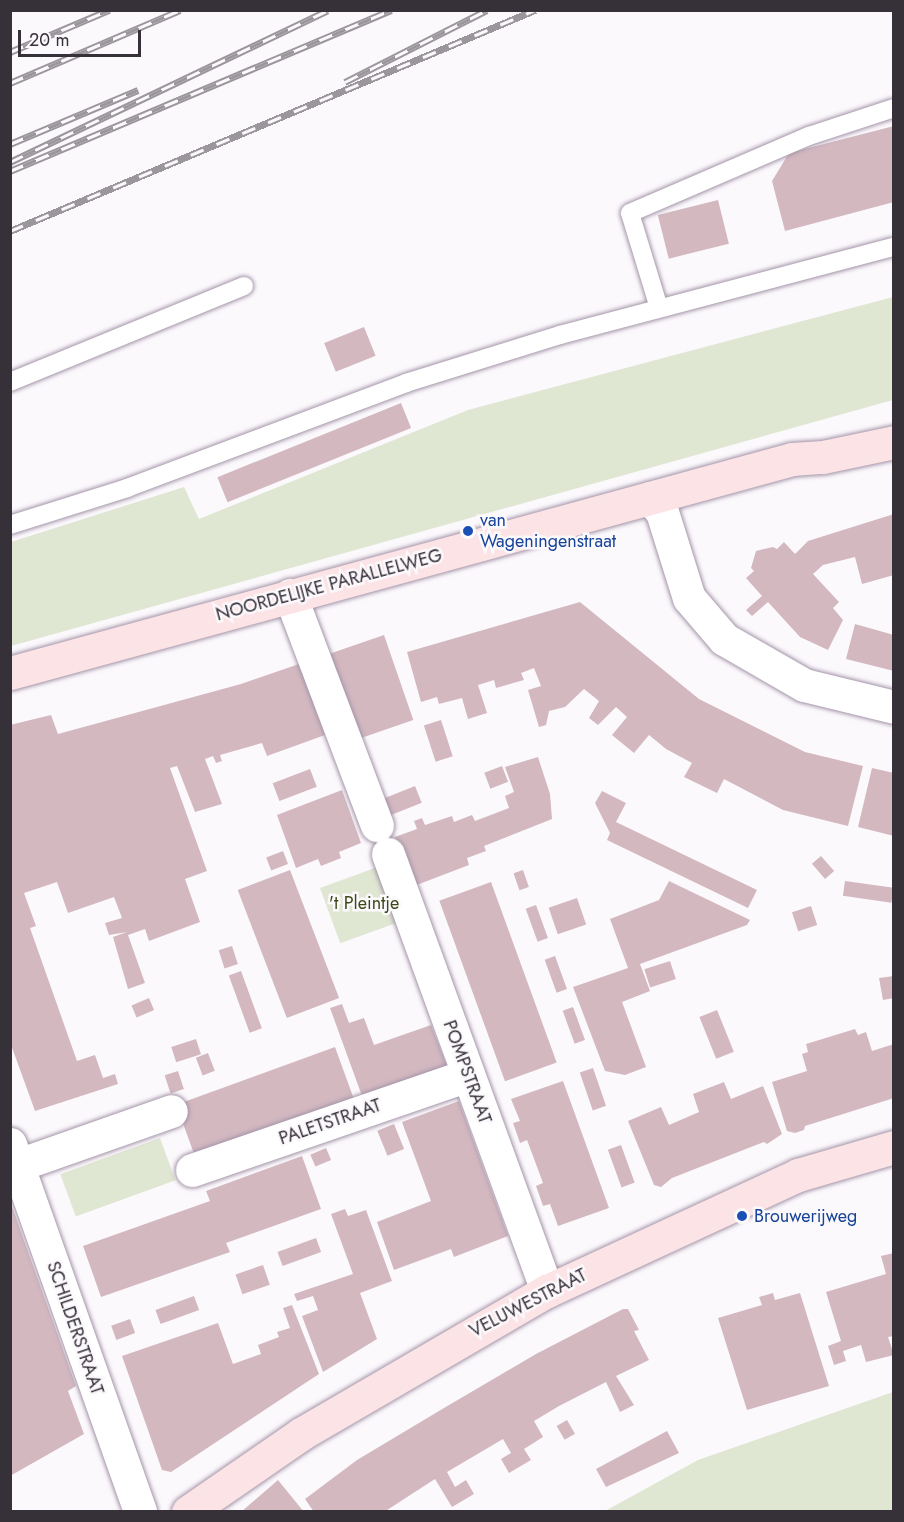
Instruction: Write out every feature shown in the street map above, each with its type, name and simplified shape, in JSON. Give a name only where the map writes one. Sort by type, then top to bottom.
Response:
[{"type":"street","name":"NOORDELIJKE PARALLELWEG","points":[[10,673],[792,459],[823,457],[894,442]]},
{"type":"street","points":[[650,498],[662,512],[689,598],[724,639],[804,685],[894,707]]},
{"type":"street","name":"POMPSTRAAT","points":[[290,595],[382,839],[461,1078],[547,1291]]},
{"type":"street","name":"PALETSTRAAT","points":[[192,1170],[461,1078]]},
{"type":"street","points":[[14,1154],[171,1111]]},
{"type":"street","name":"VELUWESTRAAT","points":[[188,1512],[301,1434],[547,1291],[798,1175],[894,1147]]},
{"type":"street","name":"SCHILDERSTRAAT","points":[[14,1154],[140,1512]]},
{"type":"lane","points":[[659,308],[630,213],[809,136],[894,108]]},
{"type":"lane","points":[[10,525],[127,488],[406,382],[659,308],[894,247]]},
{"type":"lane","points":[[10,382],[244,286]]},
{"type":"green space","points":[[893,297],[893,400],[11,646],[11,542],[184,487],[199,519],[468,410]]},
{"type":"green space","name":"'t Pleintje","points":[[383,865],[403,920],[340,943],[320,888]]},
{"type":"green space","points":[[160,1138],[175,1180],[76,1217],[60,1174]]},
{"type":"green space","points":[[893,1392],[893,1511],[605,1511],[698,1460]]},
{"type":"building","points":[[894,126],[894,202],[785,231],[772,181],[789,153]]},
{"type":"building","points":[[718,200],[729,244],[669,259],[658,215]]},
{"type":"building","points":[[364,327],[376,356],[336,372],[324,343]]},
{"type":"building","points":[[401,403],[411,428],[228,502],[217,477]]},
{"type":"building","points":[[894,514],[894,575],[862,584],[855,557],[823,565],[813,574],[839,602],[833,608],[843,620],[828,650],[800,637],[768,602],[752,616],[746,610],[762,596],[746,578],[754,571],[751,568],[756,551],[773,547],[777,549],[784,542],[795,554],[808,541]]},
{"type":"building","points":[[580,602],[699,699],[805,752],[863,766],[848,826],[783,810],[724,779],[717,793],[684,777],[692,763],[666,749],[649,735],[634,753],[612,735],[627,717],[616,707],[598,725],[589,718],[599,701],[584,689],[565,707],[549,711],[546,725],[539,727],[528,690],[541,686],[534,668],[521,673],[524,680],[496,688],[494,680],[478,685],[487,713],[468,719],[462,698],[439,704],[437,697],[421,702],[407,652]]},
{"type":"building","points":[[855,624],[894,635],[894,671],[846,659]]},
{"type":"building","points":[[384,635],[413,720],[358,739],[328,654]]},
{"type":"building","points":[[299,664],[325,735],[267,756],[262,743],[220,755],[222,761],[216,763],[213,756],[205,759],[222,804],[195,812],[177,766],[170,768],[207,871],[185,879],[200,922],[149,941],[145,929],[128,935],[145,983],[128,989],[113,937],[127,932],[109,935],[105,923],[122,918],[114,897],[68,913],[57,882],[24,893],[36,926],[30,928],[77,1061],[95,1055],[103,1078],[115,1074],[118,1084],[35,1111],[10,1042],[10,725],[51,715],[58,734],[241,684]]},
{"type":"building","points":[[441,720],[453,756],[436,762],[424,726]]},
{"type":"building","points":[[538,757],[550,794],[552,819],[484,846],[486,851],[467,858],[469,865],[414,886],[395,837],[417,829],[414,821],[422,818],[425,825],[452,816],[454,822],[472,815],[475,821],[509,808],[505,796],[514,792],[505,767]]},
{"type":"building","points":[[502,766],[508,782],[490,789],[484,773]]},
{"type":"building","points":[[872,768],[894,773],[894,836],[858,827]]},
{"type":"building","points":[[310,769],[317,787],[279,801],[273,783]]},
{"type":"building","points":[[415,786],[422,803],[389,816],[383,799]]},
{"type":"building","points":[[342,790],[361,843],[339,852],[341,858],[321,866],[318,859],[296,868],[277,815]]},
{"type":"building","points":[[602,791],[626,803],[616,822],[757,890],[748,908],[607,840],[610,833],[595,803]]},
{"type":"building","points":[[283,851],[288,864],[271,871],[266,857]]},
{"type":"building","points":[[821,856],[834,871],[825,879],[812,864]]},
{"type":"building","points":[[290,870],[339,998],[287,1018],[238,890]]},
{"type":"building","points":[[523,870],[529,887],[519,890],[514,873]]},
{"type":"building","points":[[669,881],[750,920],[747,925],[640,964],[650,991],[622,1002],[646,1067],[625,1075],[605,1071],[573,987],[628,968],[610,919],[659,900]]},
{"type":"building","points":[[845,881],[894,888],[891,903],[843,896]]},
{"type":"building","points":[[491,882],[557,1062],[505,1081],[439,901]]},
{"type":"building","points":[[577,898],[586,924],[558,934],[549,908]]},
{"type":"building","points":[[536,905],[548,938],[538,942],[526,909]]},
{"type":"building","points":[[811,906],[817,925],[798,931],[792,912]]},
{"type":"building","points":[[232,946],[238,964],[225,968],[219,950]]},
{"type":"building","points":[[555,956],[567,989],[557,993],[545,960]]},
{"type":"building","points":[[670,961],[676,979],[650,987],[644,969]]},
{"type":"building","points":[[241,971],[262,1028],[250,1033],[229,975]]},
{"type":"building","points":[[894,976],[894,998],[883,1000],[879,978]]},
{"type":"building","points":[[149,998],[154,1010],[137,1017],[132,1005]]},
{"type":"building","points":[[342,1004],[349,1023],[364,1018],[374,1045],[431,1025],[447,1066],[362,1096],[330,1008]]},
{"type":"building","points":[[573,1007],[585,1040],[575,1044],[563,1011]]},
{"type":"building","points":[[717,1010],[734,1052],[716,1059],[699,1017]]},
{"type":"building","points":[[855,1029],[858,1035],[866,1032],[872,1051],[894,1044],[894,1098],[805,1126],[804,1130],[795,1133],[787,1131],[772,1082],[807,1071],[802,1054],[808,1052],[806,1044]]},
{"type":"building","points":[[196,1039],[201,1054],[176,1062],[171,1047]]},
{"type":"building","points":[[335,1047],[354,1099],[195,1156],[176,1105]]},
{"type":"building","points":[[208,1053],[215,1071],[203,1075],[196,1058]]},
{"type":"building","points":[[593,1068],[606,1106],[593,1110],[580,1073]]},
{"type":"building","points":[[178,1071],[184,1089],[171,1093],[165,1075]]},
{"type":"building","points":[[563,1081],[609,1208],[558,1226],[550,1204],[543,1206],[536,1186],[543,1183],[527,1140],[520,1143],[513,1123],[520,1121],[511,1099]]},
{"type":"building","points":[[724,1082],[731,1099],[763,1086],[782,1134],[767,1144],[764,1142],[672,1178],[661,1187],[654,1185],[628,1121],[661,1107],[669,1125],[699,1112],[693,1094]]},
{"type":"building","points":[[459,1101],[508,1236],[454,1257],[451,1249],[394,1270],[377,1222],[431,1201],[402,1122]]},
{"type":"building","points":[[394,1124],[404,1149],[387,1156],[377,1131]]},
{"type":"building","points":[[621,1145],[635,1183],[622,1187],[608,1150]]},
{"type":"building","points":[[326,1148],[331,1160],[315,1167],[310,1155]]},
{"type":"building","points":[[302,1156],[321,1209],[226,1243],[230,1252],[101,1297],[83,1246],[210,1201],[206,1191]]},
{"type":"building","points":[[10,1201],[76,1386],[68,1391],[84,1434],[10,1476]]},
{"type":"building","points":[[345,1209],[348,1216],[366,1210],[392,1281],[360,1293],[377,1339],[323,1372],[302,1316],[318,1310],[313,1296],[297,1301],[294,1294],[353,1274],[331,1214]]},
{"type":"building","points":[[316,1238],[321,1252],[283,1266],[277,1252]]},
{"type":"building","points":[[894,1253],[894,1336],[888,1337],[894,1355],[866,1362],[861,1345],[843,1351],[846,1361],[834,1365],[828,1346],[841,1341],[826,1292],[886,1274],[881,1256]]},
{"type":"building","points":[[263,1265],[270,1285],[242,1294],[236,1274]]},
{"type":"building","points":[[773,1293],[775,1300],[800,1293],[829,1386],[747,1410],[718,1318],[762,1305],[759,1297]]},
{"type":"building","points":[[194,1296],[199,1310],[161,1324],[155,1310]]},
{"type":"building","points":[[292,1305],[319,1374],[171,1472],[162,1470],[122,1356],[218,1323],[233,1364],[261,1354],[258,1345],[279,1337],[277,1332],[290,1328],[283,1308]]},
{"type":"building","points":[[623,1309],[628,1309],[639,1330],[634,1331],[649,1360],[616,1376],[634,1405],[620,1412],[606,1382],[559,1406],[534,1421],[543,1437],[524,1449],[531,1460],[509,1473],[501,1459],[511,1453],[503,1439],[447,1472],[455,1487],[466,1480],[474,1494],[452,1507],[435,1479],[384,1512],[314,1512],[305,1499],[357,1460],[444,1408],[536,1354]]},
{"type":"building","points":[[130,1319],[135,1333],[116,1340],[111,1326]]},
{"type":"building","points":[[567,1420],[575,1434],[565,1440],[557,1426]]},
{"type":"building","points":[[667,1431],[679,1453],[606,1487],[596,1469]]},
{"type":"building","points":[[278,1480],[304,1512],[241,1512],[249,1505]]},
{"type":"railway","points":[[10,52],[109,10]]},
{"type":"railway","points":[[10,83],[180,10]]},
{"type":"railway","points":[[10,162],[328,10]]},
{"type":"railway","points":[[10,171],[391,10]]},
{"type":"railway","points":[[345,82],[487,10]]},
{"type":"railway","points":[[10,231],[535,10]]},
{"type":"railway","points":[[10,144],[138,90]]},
{"type":"place","name":"van Wageningenstraat","points":[[468,531]]},
{"type":"place","name":"Brouwerijweg","points":[[742,1216]]}]
